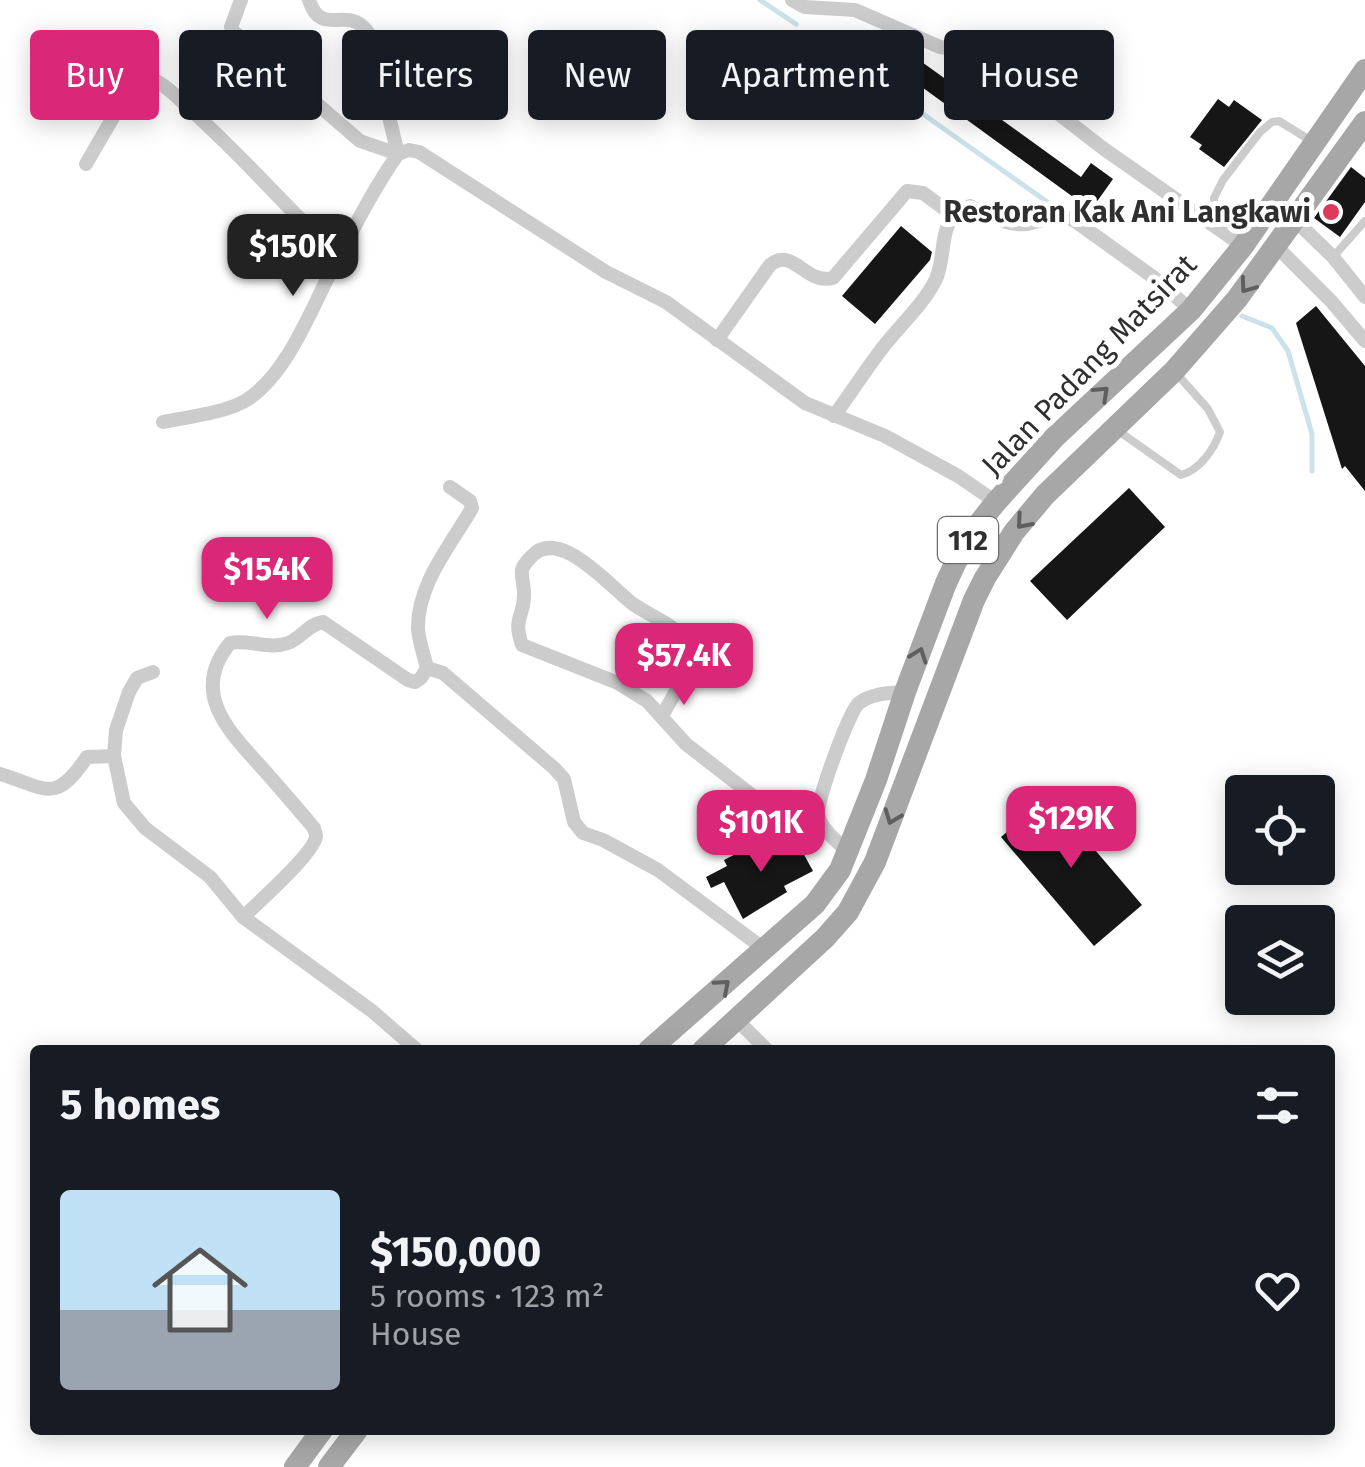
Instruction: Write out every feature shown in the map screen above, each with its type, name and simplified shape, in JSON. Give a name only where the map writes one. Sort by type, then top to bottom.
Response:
[{"type":"main road","name":"Jalan Padang Matsirat","points":[[656,1045],[816,904],[840,870],[946,583],[962,550],[996,502],[1054,438],[1191,310],[1243,246],[1365,70]]},
{"type":"main road","name":"Jalan Padang Matsirat","points":[[708,1045],[848,912],[875,862],[974,600],[1014,532],[1045,495],[1174,371],[1238,299],[1362,133]]},
{"type":"main road","points":[[295,1467],[318,1435]]},
{"type":"main road","points":[[337,1464],[354,1435]]},
{"type":"street","points":[[241,0],[231,27],[233,32],[360,141],[398,154],[419,152],[606,272],[666,302],[804,403],[885,436],[996,502]]},
{"type":"street","points":[[163,422],[244,402],[262,388],[309,317],[338,256],[398,154],[369,34],[356,20],[322,19],[312,10],[309,0]]},
{"type":"street","points":[[792,0],[805,7],[855,10],[990,64],[1243,246]]},
{"type":"street","points":[[86,164],[133,83],[143,75],[151,77],[209,126],[338,256]]},
{"type":"street","points":[[717,340],[778,258],[816,278],[833,278],[907,191],[923,193],[953,215]]},
{"type":"street","points":[[834,416],[931,287],[953,215],[970,206],[1002,221],[1025,224],[1054,215],[1075,221],[1153,277],[1191,310]]},
{"type":"street","points":[[1295,220],[1333,257],[1365,297]]},
{"type":"street","points":[[1276,246],[1365,340]]},
{"type":"street","points":[[243,917],[288,874],[316,834],[219,716],[212,683],[218,658],[230,643],[243,640],[288,644],[323,622],[408,680],[422,678],[427,668],[418,634],[423,597],[472,508],[470,501],[450,487]]},
{"type":"street","points":[[662,716],[685,672],[691,656],[689,645],[583,562],[561,549],[547,547],[537,551],[522,571],[524,601],[516,629],[522,645],[618,684],[648,701],[662,716],[696,752],[799,830],[827,831]]},
{"type":"street","points":[[427,668],[443,673],[554,768],[564,779],[574,822],[583,833],[658,870],[764,949]]},
{"type":"street","points":[[153,672],[138,678],[128,692],[116,730],[114,756],[120,792],[130,814],[210,876],[243,917],[411,1045]]},
{"type":"street","points":[[847,851],[821,824],[820,794],[851,711],[862,700],[879,694],[905,692]]},
{"type":"street","points":[[0,774],[46,790],[63,787],[87,757],[114,756]]},
{"type":"street","points":[[736,1020],[762,1045]]},
{"type":"lane","points":[[1213,225],[1218,189],[1260,132],[1272,122],[1279,121],[1314,143]]},
{"type":"lane","points":[[1333,257],[1365,221]]},
{"type":"lane","points":[[1114,428],[1181,475],[1198,466],[1216,444],[1220,432],[1208,409],[1174,371]]},
{"type":"building","points":[[924,64],[944,78],[944,103],[924,89]]},
{"type":"building","points":[[1218,99],[1229,107],[1234,100],[1262,120],[1224,167],[1199,149],[1202,145],[1190,137]]},
{"type":"building","points":[[967,120],[1002,120],[1081,177],[1091,163],[1113,179],[1091,210]]},
{"type":"building","points":[[1351,167],[1365,178],[1365,202],[1340,237],[1314,218]]},
{"type":"building","points":[[901,226],[932,252],[930,260],[875,324],[842,296]]},
{"type":"building","points":[[1316,306],[1365,366],[1365,491],[1345,466],[1342,469],[1296,323]]},
{"type":"building","points":[[1129,488],[1165,527],[1067,620],[1030,581]]},
{"type":"building","points":[[1049,796],[1142,905],[1094,946],[1001,837]]},
{"type":"building","points":[[796,840],[813,871],[784,886],[787,892],[743,919],[724,882],[711,888],[706,877],[727,866],[724,860],[761,841],[768,854]]},
{"type":"waterway","points":[[760,0],[796,24]]},
{"type":"waterway","points":[[924,115],[1060,211]]},
{"type":"waterway","points":[[1242,316],[1272,328],[1288,351],[1312,434],[1312,471]]},
{"type":"place","name":"Restoran Kak Ani Langkawi","points":[[1331,212]]}]
